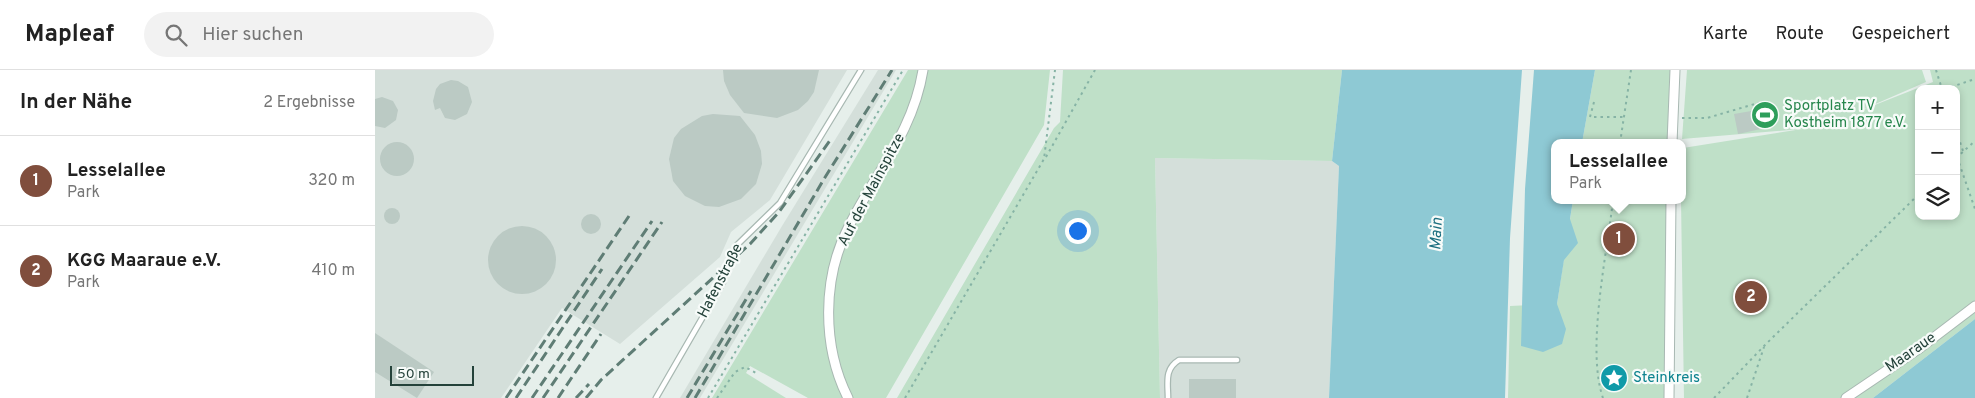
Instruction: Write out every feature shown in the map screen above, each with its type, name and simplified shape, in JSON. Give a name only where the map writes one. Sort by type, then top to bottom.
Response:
[{"type":"street","name":"Auf der Mainspitze","points":[[848,398],[840,381],[828,323],[833,267],[848,227],[900,140],[919,96],[923,70]]},
{"type":"street","points":[[1672,139],[1675,70]]},
{"type":"street","points":[[1669,398],[1671,204]]},
{"type":"street","name":"Maaraue","points":[[1846,398],[1920,348],[1975,306]]},
{"type":"lane","name":"Hafenstraße","points":[[656,398],[723,282],[736,246],[781,203],[861,70]]},
{"type":"lane","points":[[1168,398],[1168,372],[1173,364],[1179,360],[1237,360]]},
{"type":"path","points":[[713,398],[708,397],[903,70]]},
{"type":"path","points":[[1044,159],[1055,70]]},
{"type":"path","points":[[905,398],[1095,70]]},
{"type":"path","points":[[1620,139],[1631,70]]},
{"type":"path","points":[[1936,70],[1942,85]]},
{"type":"path","points":[[1956,85],[1975,79]]},
{"type":"path","points":[[1594,102],[1591,116],[1623,117]]},
{"type":"path","points":[[1672,118],[1707,118],[1758,103],[1764,104],[1768,114]]},
{"type":"path","points":[[1960,154],[1975,141]]},
{"type":"path","points":[[1960,142],[1963,151]]},
{"type":"path","points":[[1960,166],[1975,209]]},
{"type":"path","points":[[1714,398],[1765,345],[1915,198]]},
{"type":"path","points":[[1603,398],[1597,370],[1596,340],[1613,204]]},
{"type":"path","points":[[1747,398],[1765,345]]},
{"type":"path","points":[[717,398],[735,372],[745,367],[758,374]]},
{"type":"shaded area","points":[[375,70],[847,70],[770,200],[731,232],[720,257],[620,344],[562,308],[501,398],[375,398]]},
{"type":"shaded area","points":[[878,70],[896,70],[700,398],[680,398],[782,226]]},
{"type":"shaded area","points":[[1155,158],[1332,161],[1339,166],[1329,398],[1160,398]]},
{"type":"green space","points":[[908,70],[1050,70],[1044,125],[886,398],[808,398],[750,366],[746,373],[786,398],[712,398]]},
{"type":"green space","points":[[1063,70],[1342,70],[1332,161],[1155,158],[1160,398],[897,398],[1054,128],[1060,122]]},
{"type":"green space","points":[[1595,70],[1675,70],[1672,139],[1583,139]]},
{"type":"green space","points":[[1687,70],[1922,70],[1926,82],[1915,85],[1915,87],[1857,112],[1915,89],[1915,220],[1960,220],[1960,85],[1925,85],[1933,82],[1930,70],[1975,70],[1975,319],[1873,398],[1684,398],[1681,204],[1686,204],[1686,148],[1802,129],[1682,139]]},
{"type":"green space","points":[[1572,204],[1671,204],[1669,398],[1508,398],[1510,306],[1557,304]]},
{"type":"water","name":"Main","points":[[1342,70],[1522,70],[1510,238],[1505,398],[1329,398],[1339,166],[1332,161]]},
{"type":"water","points":[[1534,70],[1595,70],[1583,139],[1551,139],[1551,204],[1572,204],[1570,219],[1578,243],[1564,260],[1557,304],[1566,329],[1562,344],[1543,352],[1521,346],[1525,189]]},
{"type":"water","points":[[1975,319],[1975,398],[1873,398]]},
{"type":"building","points":[[723,70],[819,70],[814,92],[808,101],[798,110],[777,118],[744,113],[730,95],[724,81]]},
{"type":"building","points":[[451,80],[458,81],[468,87],[472,102],[467,114],[455,120],[445,118],[440,108],[435,110],[433,101],[436,89],[440,84]]},
{"type":"building","points":[[382,97],[393,101],[398,110],[396,120],[385,128],[375,126],[375,99]]},
{"type":"building","points":[[1757,110],[1761,129],[1738,134],[1734,114]]},
{"type":"building","points":[[713,114],[740,116],[755,135],[761,151],[762,164],[756,184],[741,199],[719,207],[705,206],[685,196],[673,181],[669,159],[674,138],[681,129],[702,116]]},
{"type":"building","points":[[397,142],[409,147],[414,159],[409,171],[397,176],[385,171],[380,159],[385,147]]},
{"type":"building","points":[[389,208],[395,208],[400,213],[398,222],[389,224],[384,219],[384,213]]},
{"type":"building","points":[[591,214],[598,217],[601,224],[598,231],[591,234],[584,231],[581,224],[584,217]]},
{"type":"building","points":[[522,226],[535,229],[546,236],[553,247],[556,260],[553,273],[546,284],[535,291],[522,294],[509,291],[498,284],[491,273],[488,260],[491,247],[498,236],[509,229]]},
{"type":"building","points":[[375,333],[434,372],[417,398],[375,372]]},
{"type":"building","points":[[1189,379],[1236,379],[1236,398],[1189,398]]},
{"type":"railway","points":[[695,398],[824,179],[892,70]]},
{"type":"railway","points":[[586,398],[601,380],[750,244],[779,212],[831,139]]},
{"type":"railway","points":[[506,398],[629,216]]},
{"type":"railway","points":[[532,398],[652,221]]},
{"type":"railway","points":[[543,398],[662,222]]},
{"type":"railway","points":[[516,398],[602,269]]},
{"type":"railway","points":[[687,398],[751,291]]},
{"type":"railway","points":[[558,398],[601,334]]},
{"type":"railway","points":[[576,398],[589,384]]},
{"type":"place","name":"Sportplatz TV Kostheim 1877 e.V.","points":[[1765,115]]},
{"type":"place","name":"Lesselallee","points":[[1619,239]]},
{"type":"place","name":"KGG Maaraue e.V.","points":[[1751,297]]},
{"type":"place","name":"Steinkreis","points":[[1614,378]]}]
